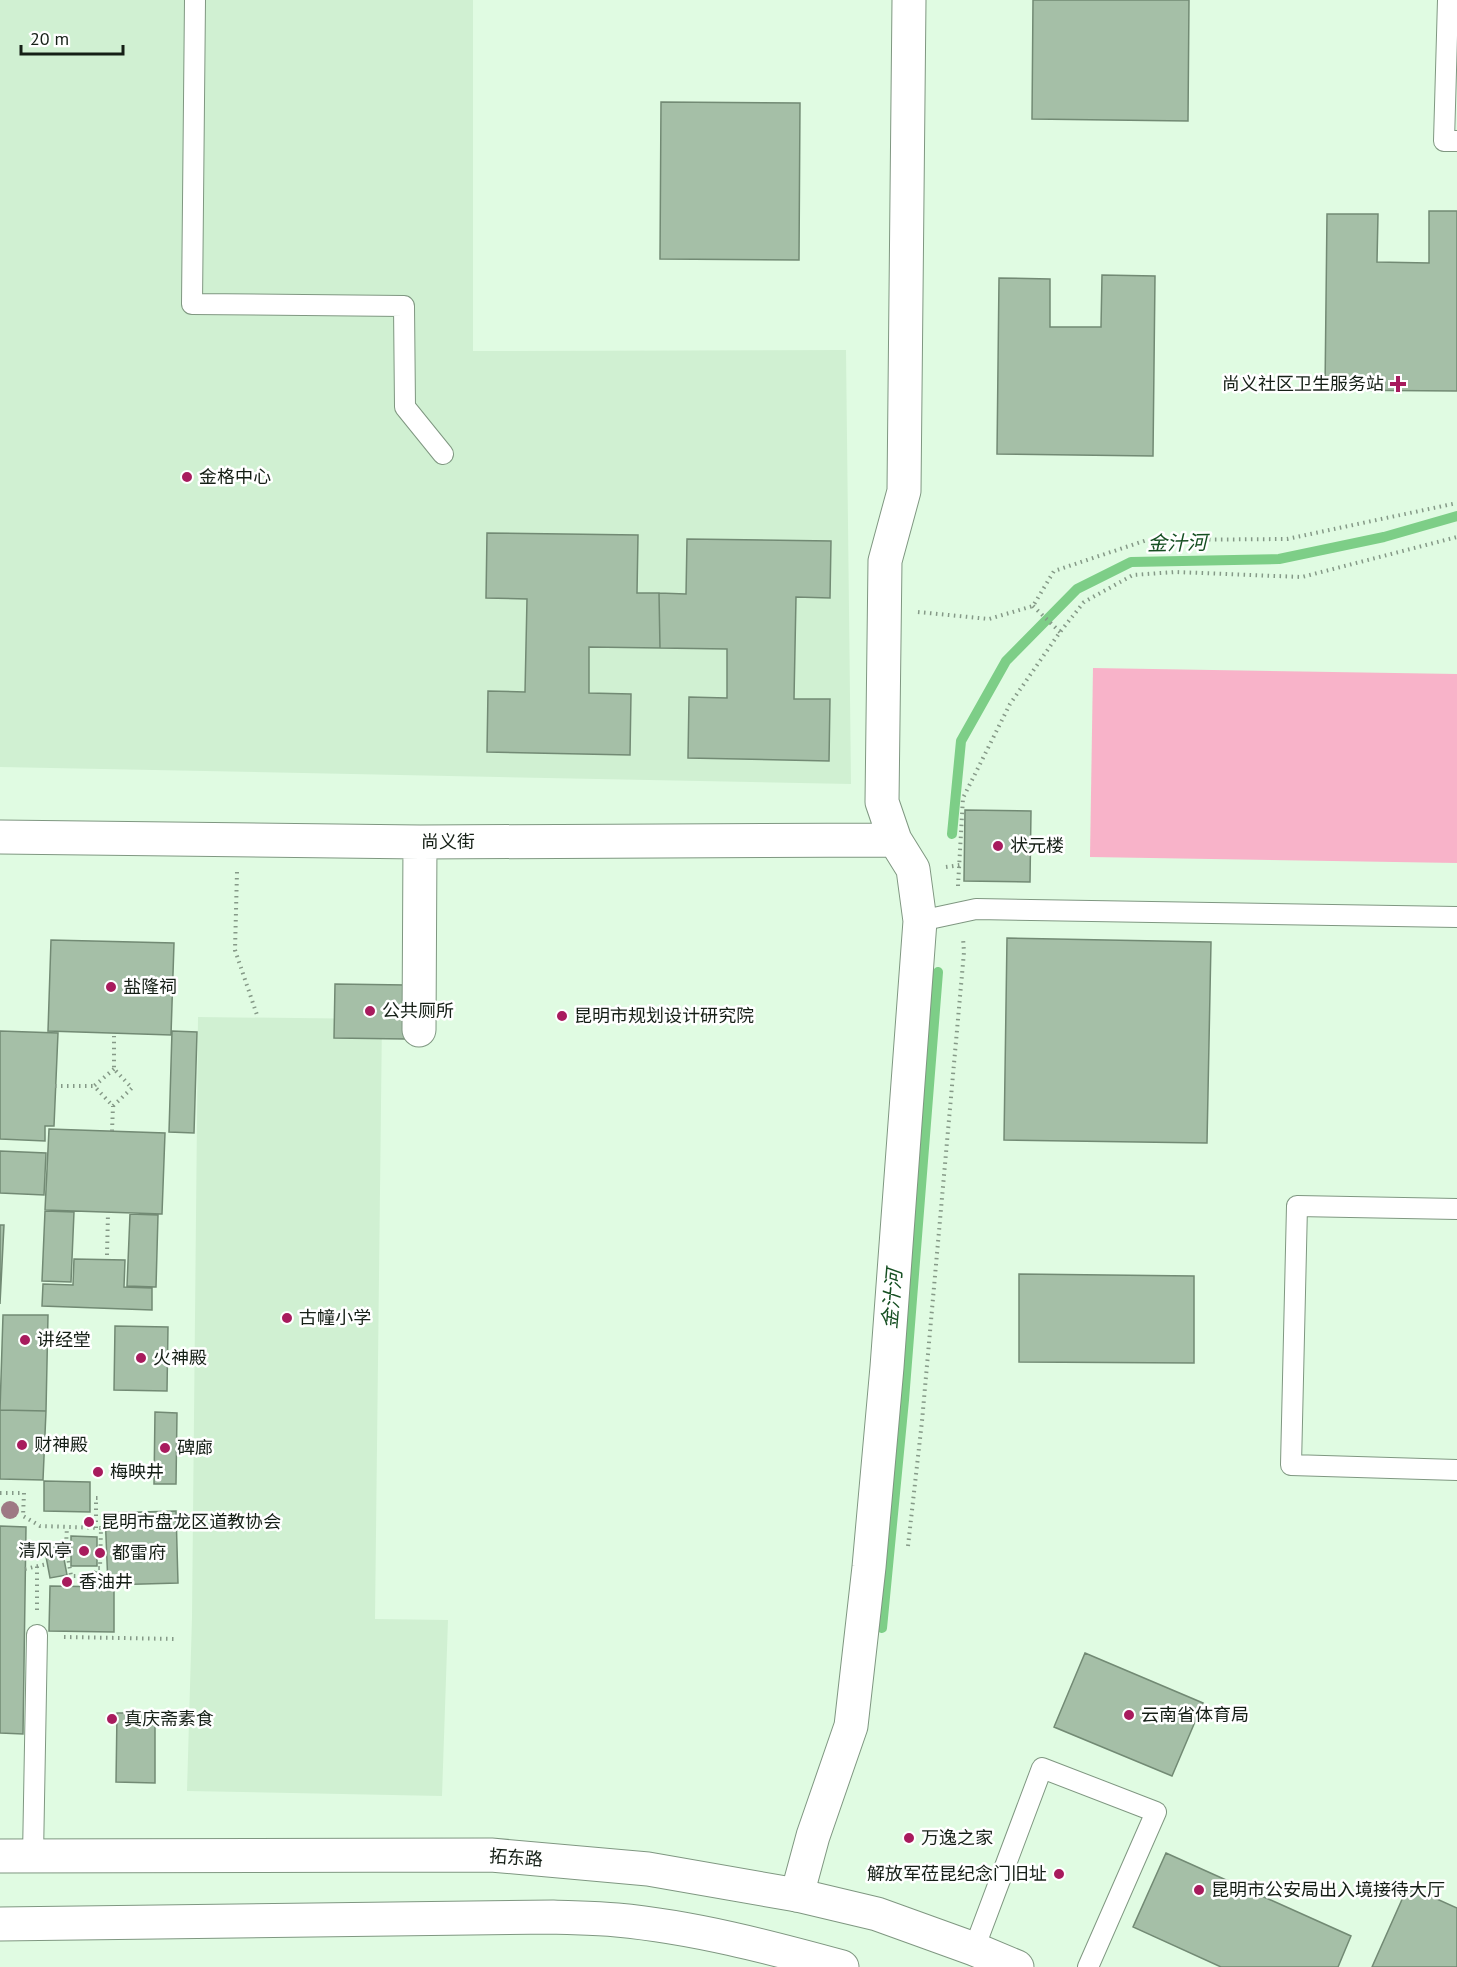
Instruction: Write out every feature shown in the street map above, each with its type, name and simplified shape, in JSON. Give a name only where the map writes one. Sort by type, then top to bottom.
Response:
[{"type":"street","points":[[796,1895],[813,1836],[851,1726],[869,1567],[887,1366],[920,921],[913,869],[896,840],[882,802],[885,561],[904,491],[909,0]]},
{"type":"street","name":"尚义街","points":[[0,837],[420,842],[896,840]]},
{"type":"street","points":[[419,1030],[420,842]]},
{"type":"street","name":"拓东路","points":[[0,1856],[491,1855],[648,1869],[796,1895],[877,1914],[1017,1967]]},
{"type":"street","points":[[0,1924],[553,1917],[618,1920],[683,1929],[777,1958],[842,1967]]},
{"type":"lane","points":[[195,0],[192,304],[404,306],[405,407],[442,454]]},
{"type":"lane","points":[[1448,0],[1444,141],[1457,141]]},
{"type":"lane","points":[[920,921],[976,909],[1457,917]]},
{"type":"lane","points":[[1457,1209],[1297,1206],[1292,1465],[1457,1470]]},
{"type":"lane","points":[[33,1856],[37,1629]]},
{"type":"lane","points":[[974,1949],[1042,1768],[1156,1812],[1088,1967]]},
{"type":"path","points":[[885,609],[989,619],[1033,606],[1054,571],[1148,540],[1287,539],[1457,503]]},
{"type":"path","points":[[960,866],[963,798],[1010,704],[1060,632],[1084,602],[1132,575],[1175,572],[1302,578],[1457,537]]},
{"type":"path","points":[[1033,606],[1060,632]]},
{"type":"path","points":[[237,841],[235,950],[258,1018]]},
{"type":"path","points":[[112,1106],[132,1088],[114,1069],[114,1036]]},
{"type":"path","points":[[55,1086],[94,1086],[114,1069]]},
{"type":"path","points":[[94,1086],[112,1106],[112,1131]]},
{"type":"path","points":[[107,1255],[108,1213]]},
{"type":"path","points":[[0,1493],[24,1493],[23,1516],[39,1526],[101,1528],[100,1568],[97,1568],[94,1576],[71,1576],[66,1560],[67,1527]]},
{"type":"path","points":[[96,1528],[96,1498],[102,1498]]},
{"type":"path","points":[[101,1552],[106,1552]]},
{"type":"path","points":[[25,1569],[47,1564]]},
{"type":"path","points":[[37,1566],[37,1629],[175,1638]]},
{"type":"shaded area","points":[[0,0],[473,0],[473,351],[846,350],[851,784],[0,767]]},
{"type":"shaded area","points":[[1093,668],[1457,674],[1457,863],[1090,857]]},
{"type":"shaded area","name":"古幢小学","points":[[198,1017],[382,1019],[375,1619],[448,1620],[442,1796],[187,1791],[192,1617]]},
{"type":"building","points":[[1033,0],[1189,0],[1188,121],[1032,119]]},
{"type":"building","points":[[661,102],[800,103],[799,260],[660,259]]},
{"type":"building","points":[[1429,211],[1457,211],[1457,391],[1325,390],[1327,214],[1378,214],[1377,262],[1429,263]]},
{"type":"building","points":[[1102,275],[1155,276],[1153,456],[997,454],[999,278],[1050,279],[1050,327],[1101,327]]},
{"type":"building","points":[[487,533],[638,535],[637,593],[659,593],[660,648],[589,647],[589,693],[631,694],[630,755],[487,752],[488,691],[525,692],[527,599],[486,598]]},
{"type":"building","points":[[687,539],[831,541],[830,598],[796,597],[794,699],[830,699],[829,761],[688,758],[689,697],[727,698],[727,649],[660,648],[659,593],[686,594]]},
{"type":"building","name":"状元楼","points":[[965,810],[1031,811],[1030,882],[964,881]]},
{"type":"building","points":[[1007,938],[1211,942],[1207,1143],[1004,1140]]},
{"type":"building","name":"盐隆祠","points":[[51,940],[174,943],[171,1035],[48,1031]]},
{"type":"building","name":"公共厕所","points":[[335,984],[406,985],[405,1039],[334,1038]]},
{"type":"building","points":[[0,1031],[58,1033],[54,1126],[45,1126],[45,1141],[0,1139]]},
{"type":"building","points":[[172,1031],[197,1032],[194,1133],[169,1132]]},
{"type":"building","points":[[49,1129],[165,1133],[162,1214],[45,1210]]},
{"type":"building","points":[[0,1151],[46,1153],[44,1195],[0,1193]]},
{"type":"building","points":[[45,1211],[74,1212],[71,1282],[42,1281]]},
{"type":"building","points":[[130,1214],[158,1215],[156,1287],[127,1286]]},
{"type":"building","points":[[0,1225],[4,1225],[0,1304]]},
{"type":"building","points":[[74,1259],[125,1260],[124,1287],[152,1288],[152,1310],[42,1306],[43,1284],[73,1285]]},
{"type":"building","points":[[1019,1274],[1194,1276],[1194,1363],[1019,1362]]},
{"type":"building","name":"讲经堂","points":[[3,1315],[48,1315],[46,1411],[0,1410]]},
{"type":"building","name":"火神殿","points":[[115,1326],[168,1327],[167,1391],[114,1390]]},
{"type":"building","name":"财神殿","points":[[0,1410],[46,1411],[43,1480],[0,1479]]},
{"type":"building","name":"碑廊","points":[[155,1412],[177,1413],[176,1484],[154,1484]]},
{"type":"building","points":[[44,1481],[90,1482],[90,1512],[44,1511]]},
{"type":"building","points":[[176,1511],[178,1583],[108,1585],[105,1513]]},
{"type":"building","points":[[0,1526],[26,1527],[23,1734],[0,1733]]},
{"type":"building","name":"清风亭","points":[[71,1536],[97,1537],[97,1566],[71,1566]]},
{"type":"building","points":[[61,1543],[67,1575],[50,1578],[44,1546]]},
{"type":"building","points":[[50,1586],[114,1587],[114,1632],[49,1631]]},
{"type":"building","name":"云南省体育局","points":[[1085,1653],[1203,1703],[1172,1776],[1054,1727]]},
{"type":"building","points":[[117,1713],[155,1713],[155,1783],[116,1782]]},
{"type":"building","name":"昆明市公安局出入境接待大厅","points":[[1166,1853],[1351,1936],[1338,1967],[1221,1967],[1133,1927]]},
{"type":"building","points":[[1408,1886],[1457,1908],[1457,1967],[1372,1967]]},
{"type":"waterway","name":"金汁河","points":[[952,834],[961,741],[1006,661],[1077,589],[1131,562],[1279,559],[1384,537],[1457,516]]},
{"type":"waterway","name":"金汁河","points":[[882,1628],[904,1400],[938,972]]},
{"type":"place","name":"尚义社区卫生服务站","points":[[1398,384]]},
{"type":"place","name":"金格中心","points":[[187,477]]},
{"type":"place","name":"状元楼","points":[[998,846]]},
{"type":"place","name":"盐隆祠","points":[[111,987]]},
{"type":"place","name":"公共厕所","points":[[370,1011]]},
{"type":"place","name":"昆明市规划设计研究院","points":[[562,1016]]},
{"type":"place","name":"古幢小学","points":[[287,1318]]},
{"type":"place","name":"讲经堂","points":[[25,1340]]},
{"type":"place","name":"火神殿","points":[[141,1358]]},
{"type":"place","name":"财神殿","points":[[22,1445]]},
{"type":"place","name":"碑廊","points":[[165,1448]]},
{"type":"place","name":"梅映井","points":[[98,1472]]},
{"type":"place","name":"昆明市盘龙区道教协会","points":[[89,1522]]},
{"type":"place","name":"清风亭","points":[[84,1551]]},
{"type":"place","name":"都雷府","points":[[100,1553]]},
{"type":"place","name":"香油井","points":[[67,1582]]},
{"type":"place","name":"云南省体育局","points":[[1129,1715]]},
{"type":"place","name":"真庆斋素食","points":[[112,1719]]},
{"type":"place","name":"万逸之家","points":[[909,1838]]},
{"type":"place","name":"解放军莅昆纪念门旧址","points":[[1059,1874]]},
{"type":"place","name":"昆明市公安局出入境接待大厅","points":[[1199,1890]]}]
